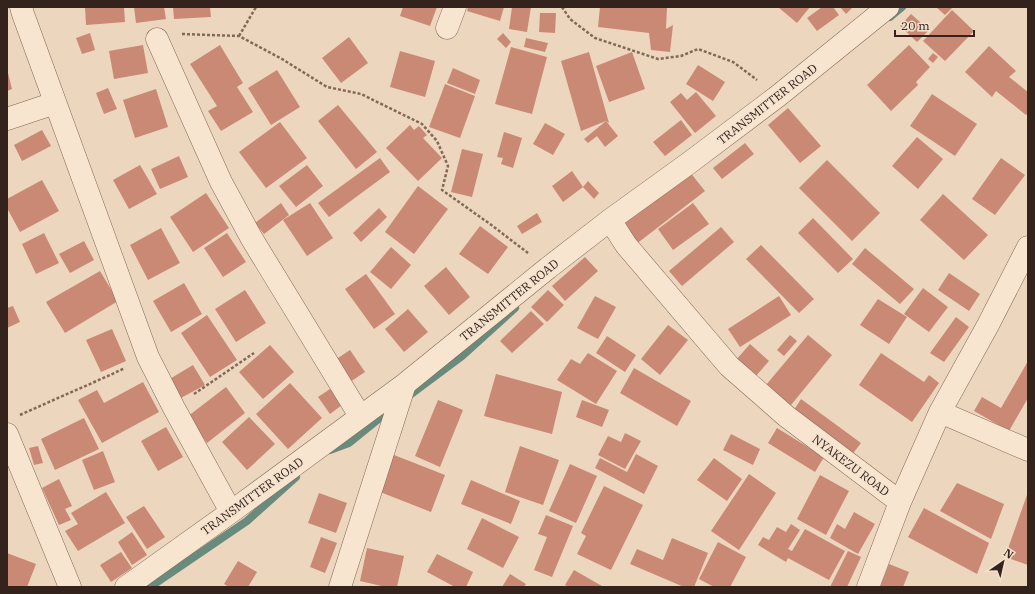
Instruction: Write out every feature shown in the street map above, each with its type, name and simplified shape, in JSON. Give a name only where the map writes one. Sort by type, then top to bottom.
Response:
[{"type":"street","points":[[21,7],[148,357],[231,512]]},
{"type":"street","points":[[447,28],[456,7]]},
{"type":"street","name":"TRANSMITTER ROAD","points":[[126,587],[405,384],[548,268],[610,220],[694,160],[778,96],[877,10]]},
{"type":"street","points":[[157,39],[221,182],[252,238],[360,416]]},
{"type":"street","points":[[7,119],[55,103]]},
{"type":"street","name":"NYAKEZU ROAD","points":[[610,220],[626,245],[729,366],[786,416],[900,502],[940,412],[1026,254]]},
{"type":"street","points":[[340,587],[405,384]]},
{"type":"street","points":[[940,412],[1028,450]]},
{"type":"street","points":[[10,438],[70,587]]},
{"type":"street","points":[[868,587],[900,502]]},
{"type":"path","points":[[239,36],[256,7]]},
{"type":"path","points":[[562,7],[570,18],[595,38],[658,59],[681,56],[698,49],[733,62],[778,96]]},
{"type":"path","points":[[157,39],[171,34],[239,36],[282,59],[327,87],[361,94],[422,124],[437,141],[448,166],[442,190],[548,268]]},
{"type":"path","points":[[174,408],[254,353]]},
{"type":"path","points":[[10,438],[70,392],[148,357]]},
{"type":"building","points":[[85,7],[124,7],[125,22],[86,25]]},
{"type":"building","points":[[134,7],[164,7],[166,19],[136,23]]},
{"type":"building","points":[[173,7],[210,7],[211,17],[174,19]]},
{"type":"building","points":[[403,7],[437,7],[430,26],[400,16]]},
{"type":"building","points":[[468,7],[504,7],[500,21],[467,11]]},
{"type":"building","points":[[512,7],[531,7],[527,32],[509,29]]},
{"type":"building","points":[[600,7],[667,8],[666,29],[673,25],[670,52],[651,50],[649,33],[598,27]]},
{"type":"building","points":[[778,7],[810,7],[797,23]]},
{"type":"building","points":[[822,7],[833,7],[839,15],[817,31],[807,18]]},
{"type":"building","points":[[840,7],[853,7],[846,14]]},
{"type":"building","points":[[936,7],[953,7],[945,15]]},
{"type":"building","points":[[952,10],[974,31],[945,61],[923,41]]},
{"type":"building","points":[[540,13],[556,13],[555,33],[539,32]]},
{"type":"building","points":[[911,14],[929,30],[917,42],[900,26]]},
{"type":"building","points":[[90,33],[95,50],[82,54],[76,38]]},
{"type":"building","points":[[503,33],[511,42],[506,48],[497,39]]},
{"type":"building","points":[[349,37],[368,63],[341,83],[322,58]]},
{"type":"building","points":[[526,38],[548,43],[545,52],[524,47]]},
{"type":"building","points":[[143,45],[148,73],[114,79],[109,51]]},
{"type":"building","points":[[220,45],[243,83],[237,87],[253,112],[221,131],[208,111],[217,106],[190,64]]},
{"type":"building","points":[[909,45],[930,67],[916,82],[918,85],[891,111],[867,85]]},
{"type":"building","points":[[989,46],[1016,71],[1009,77],[1028,92],[1028,113],[1026,115],[996,91],[992,97],[965,72]]},
{"type":"building","points":[[511,47],[547,57],[532,114],[495,104]]},
{"type":"building","points":[[400,51],[435,61],[425,97],[390,87]]},
{"type":"building","points":[[589,52],[609,123],[606,121],[581,131],[561,61]]},
{"type":"building","points":[[632,52],[645,89],[609,102],[596,66]]},
{"type":"building","points":[[933,53],[938,57],[933,63],[928,59]]},
{"type":"building","points":[[698,65],[725,82],[713,101],[686,84]]},
{"type":"building","points":[[453,68],[480,80],[475,94],[447,83]]},
{"type":"building","points":[[7,69],[12,89],[7,91]]},
{"type":"building","points":[[277,70],[300,107],[271,125],[248,88]]},
{"type":"building","points":[[445,84],[475,96],[460,138],[429,127]]},
{"type":"building","points":[[108,88],[117,109],[104,114],[96,93]]},
{"type":"building","points":[[156,89],[168,127],[135,138],[123,100]]},
{"type":"building","points":[[696,92],[716,116],[695,133],[670,102],[681,93],[687,100]]},
{"type":"building","points":[[932,94],[977,124],[955,156],[910,126]]},
{"type":"building","points":[[338,105],[377,152],[356,169],[318,121]]},
{"type":"building","points":[[788,108],[821,146],[800,163],[768,125]]},
{"type":"building","points":[[681,120],[692,135],[665,156],[653,142]]},
{"type":"building","points":[[606,121],[618,136],[605,147],[597,136],[588,143],[584,139]]},
{"type":"building","points":[[280,122],[307,158],[266,188],[239,152]]},
{"type":"building","points":[[545,123],[565,134],[553,155],[533,144]]},
{"type":"building","points":[[410,125],[414,130],[419,126],[427,135],[423,138],[442,158],[418,181],[386,148]]},
{"type":"building","points":[[42,130],[51,146],[22,161],[14,145]]},
{"type":"building","points":[[504,132],[522,138],[513,168],[501,164],[503,158],[497,157]]},
{"type":"building","points":[[917,137],[943,159],[918,189],[892,166]]},
{"type":"building","points":[[745,143],[754,154],[722,179],[713,168]]},
{"type":"building","points":[[462,149],[483,154],[472,197],[451,192]]},
{"type":"building","points":[[179,156],[188,177],[160,189],[151,169]]},
{"type":"building","points":[[380,158],[390,172],[329,217],[318,203]]},
{"type":"building","points":[[1001,158],[1025,175],[995,215],[972,199]]},
{"type":"building","points":[[827,160],[880,213],[852,241],[799,188]]},
{"type":"building","points":[[140,165],[157,194],[129,209],[113,180]]},
{"type":"building","points":[[307,165],[323,186],[296,207],[279,186]]},
{"type":"building","points":[[572,171],[583,187],[563,202],[552,186]]},
{"type":"building","points":[[689,171],[705,191],[635,245],[619,224]]},
{"type":"building","points":[[42,180],[59,211],[20,232],[7,208],[7,199]]},
{"type":"building","points":[[588,181],[599,193],[594,199],[583,187]]},
{"type":"building","points":[[418,186],[448,209],[414,254],[385,232]]},
{"type":"building","points":[[206,193],[229,228],[193,252],[170,217]]},
{"type":"building","points":[[943,194],[988,235],[964,260],[920,220]]},
{"type":"building","points":[[281,203],[289,215],[264,234],[255,223]]},
{"type":"building","points":[[310,203],[333,238],[307,256],[283,220]]},
{"type":"building","points":[[693,203],[709,224],[673,250],[658,229]]},
{"type":"building","points":[[379,208],[387,217],[361,242],[353,233]]},
{"type":"building","points":[[537,213],[542,222],[522,234],[517,226]]},
{"type":"building","points":[[813,218],[853,259],[838,273],[798,233]]},
{"type":"building","points":[[480,226],[508,247],[488,274],[459,254]]},
{"type":"building","points":[[721,227],[734,242],[682,286],[669,271]]},
{"type":"building","points":[[161,228],[180,263],[148,280],[130,245]]},
{"type":"building","points":[[44,233],[59,263],[36,274],[22,244]]},
{"type":"building","points":[[227,233],[246,262],[223,277],[204,248]]},
{"type":"building","points":[[84,241],[94,260],[70,273],[59,254]]},
{"type":"building","points":[[761,245],[814,299],[799,313],[746,259]]},
{"type":"building","points":[[391,247],[411,265],[391,289],[370,272]]},
{"type":"building","points":[[865,248],[914,289],[900,304],[852,264]]},
{"type":"building","points":[[585,257],[598,271],[565,301],[552,286]]},
{"type":"building","points":[[446,267],[470,297],[449,315],[424,286]]},
{"type":"building","points":[[100,271],[118,301],[65,333],[46,302]]},
{"type":"building","points":[[949,273],[980,294],[969,311],[938,290]]},
{"type":"building","points":[[366,274],[395,314],[374,329],[345,289]]},
{"type":"building","points":[[184,283],[202,314],[171,332],[153,301]]},
{"type":"building","points":[[923,288],[948,307],[929,332],[904,314]]},
{"type":"building","points":[[245,290],[266,323],[236,342],[215,309]]},
{"type":"building","points":[[548,290],[564,305],[547,322],[531,307]]},
{"type":"building","points":[[595,296],[616,307],[598,339],[577,328]]},
{"type":"building","points":[[779,296],[791,315],[740,347],[728,329]]},
{"type":"building","points":[[878,299],[907,317],[889,344],[860,325]]},
{"type":"building","points":[[13,306],[20,322],[7,328],[7,308]]},
{"type":"building","points":[[408,309],[428,332],[404,352],[385,329]]},
{"type":"building","points":[[531,311],[544,324],[512,353],[500,341]]},
{"type":"building","points":[[207,315],[237,360],[210,377],[181,333]]},
{"type":"building","points":[[956,317],[969,327],[944,362],[930,353]]},
{"type":"building","points":[[668,325],[688,340],[660,375],[641,359]]},
{"type":"building","points":[[112,329],[126,361],[101,372],[86,340]]},
{"type":"building","points":[[790,335],[797,341],[784,356],[777,350]]},
{"type":"building","points":[[808,335],[832,355],[791,405],[766,385]]},
{"type":"building","points":[[607,336],[636,355],[625,372],[596,353]]},
{"type":"building","points":[[750,344],[769,361],[755,377],[736,360]]},
{"type":"building","points":[[270,345],[294,372],[263,399],[239,372]]},
{"type":"building","points":[[350,350],[365,372],[344,386],[329,364]]},
{"type":"building","points":[[588,353],[617,371],[596,404],[557,380],[571,359],[580,364]]},
{"type":"building","points":[[881,353],[924,382],[929,375],[939,383],[912,422],[859,385]]},
{"type":"building","points":[[1028,361],[1028,398],[1009,431],[974,411],[982,397],[1001,408]]},
{"type":"building","points":[[193,365],[205,385],[179,399],[168,380]]},
{"type":"building","points":[[634,368],[691,401],[677,426],[620,393]]},
{"type":"building","points":[[496,374],[562,392],[552,434],[484,416]]},
{"type":"building","points":[[143,382],[159,412],[102,443],[78,400],[97,390],[104,403]]},
{"type":"building","points":[[290,383],[322,418],[288,449],[256,414]]},
{"type":"building","points":[[226,387],[245,413],[207,443],[187,417]]},
{"type":"building","points":[[330,389],[342,405],[330,414],[318,397]]},
{"type":"building","points":[[801,399],[861,443],[851,456],[792,413]]},
{"type":"building","points":[[438,400],[463,410],[440,467],[415,456]]},
{"type":"building","points":[[582,400],[609,410],[602,427],[576,417]]},
{"type":"building","points":[[249,417],[275,444],[247,470],[222,442]]},
{"type":"building","points":[[84,418],[99,449],[55,470],[41,439]]},
{"type":"building","points":[[166,427],[183,457],[158,471],[141,441]]},
{"type":"building","points":[[777,428],[824,457],[815,472],[768,443]]},
{"type":"building","points":[[625,433],[641,441],[625,469],[598,455],[608,436],[621,442]]},
{"type":"building","points":[[731,434],[760,449],[753,465],[723,450]]},
{"type":"building","points":[[38,446],[43,463],[34,465],[29,448]]},
{"type":"building","points":[[520,446],[559,460],[543,505],[505,492]]},
{"type":"building","points":[[103,451],[115,482],[94,490],[82,460]]},
{"type":"building","points":[[389,453],[445,475],[431,512],[375,490]]},
{"type":"building","points":[[636,454],[658,466],[644,494],[595,468],[600,458],[627,472]]},
{"type":"building","points":[[714,458],[742,479],[727,501],[697,480]]},
{"type":"building","points":[[570,464],[597,476],[576,523],[549,511]]},
{"type":"building","points":[[749,474],[776,493],[739,550],[711,531]]},
{"type":"building","points":[[820,475],[849,491],[826,535],[797,519]]},
{"type":"building","points":[[59,479],[72,506],[65,509],[71,520],[59,525],[42,488]]},
{"type":"building","points":[[471,480],[520,501],[511,524],[461,504]]},
{"type":"building","points":[[957,483],[1004,504],[991,539],[940,511]]},
{"type":"building","points":[[604,486],[643,505],[611,570],[577,554],[586,536],[581,533]]},
{"type":"building","points":[[106,492],[125,523],[78,551],[65,531],[78,524],[71,513]]},
{"type":"building","points":[[1028,492],[1028,565],[1005,557]]},
{"type":"building","points":[[319,493],[347,503],[336,533],[308,523]]},
{"type":"building","points":[[144,506],[165,537],[147,549],[126,517]]},
{"type":"building","points":[[924,508],[989,543],[977,574],[908,537]]},
{"type":"building","points":[[854,512],[875,524],[858,554],[830,538],[837,524],[845,529]]},
{"type":"building","points":[[546,515],[573,526],[552,577],[534,570],[547,537],[538,534]]},
{"type":"building","points":[[482,518],[519,537],[503,568],[467,549]]},
{"type":"building","points":[[791,524],[800,530],[788,549],[792,551],[805,529],[845,551],[829,580],[788,558],[786,562],[758,545],[763,537],[769,540],[777,527],[786,532]]},
{"type":"building","points":[[132,532],[147,555],[132,565],[118,542]]},
{"type":"building","points":[[321,537],[337,543],[325,573],[310,567]]},
{"type":"building","points":[[672,538],[708,553],[694,587],[684,587],[630,564],[637,549],[663,560]]},
{"type":"building","points":[[718,542],[746,557],[730,587],[714,587],[699,579]]},
{"type":"building","points":[[367,548],[404,556],[397,587],[386,587],[360,581]]},
{"type":"building","points":[[848,551],[861,557],[847,587],[830,587]]},
{"type":"building","points":[[121,552],[132,568],[111,582],[100,565]]},
{"type":"building","points":[[7,553],[36,564],[27,587],[7,587]]},
{"type":"building","points":[[437,554],[473,572],[466,587],[455,587],[427,572]]},
{"type":"building","points":[[238,561],[257,572],[248,587],[229,587],[224,584]]},
{"type":"building","points":[[889,564],[909,572],[903,587],[880,587]]},
{"type":"building","points":[[574,570],[602,586],[569,587],[565,585]]},
{"type":"building","points":[[510,574],[526,584],[524,587],[502,587]]},
{"type":"waterway","points":[[890,17],[902,7]]},
{"type":"waterway","points":[[407,397],[462,356],[515,308]]},
{"type":"waterway","points":[[330,450],[349,443],[391,409]]},
{"type":"waterway","points":[[150,587],[247,521],[296,477]]}]
